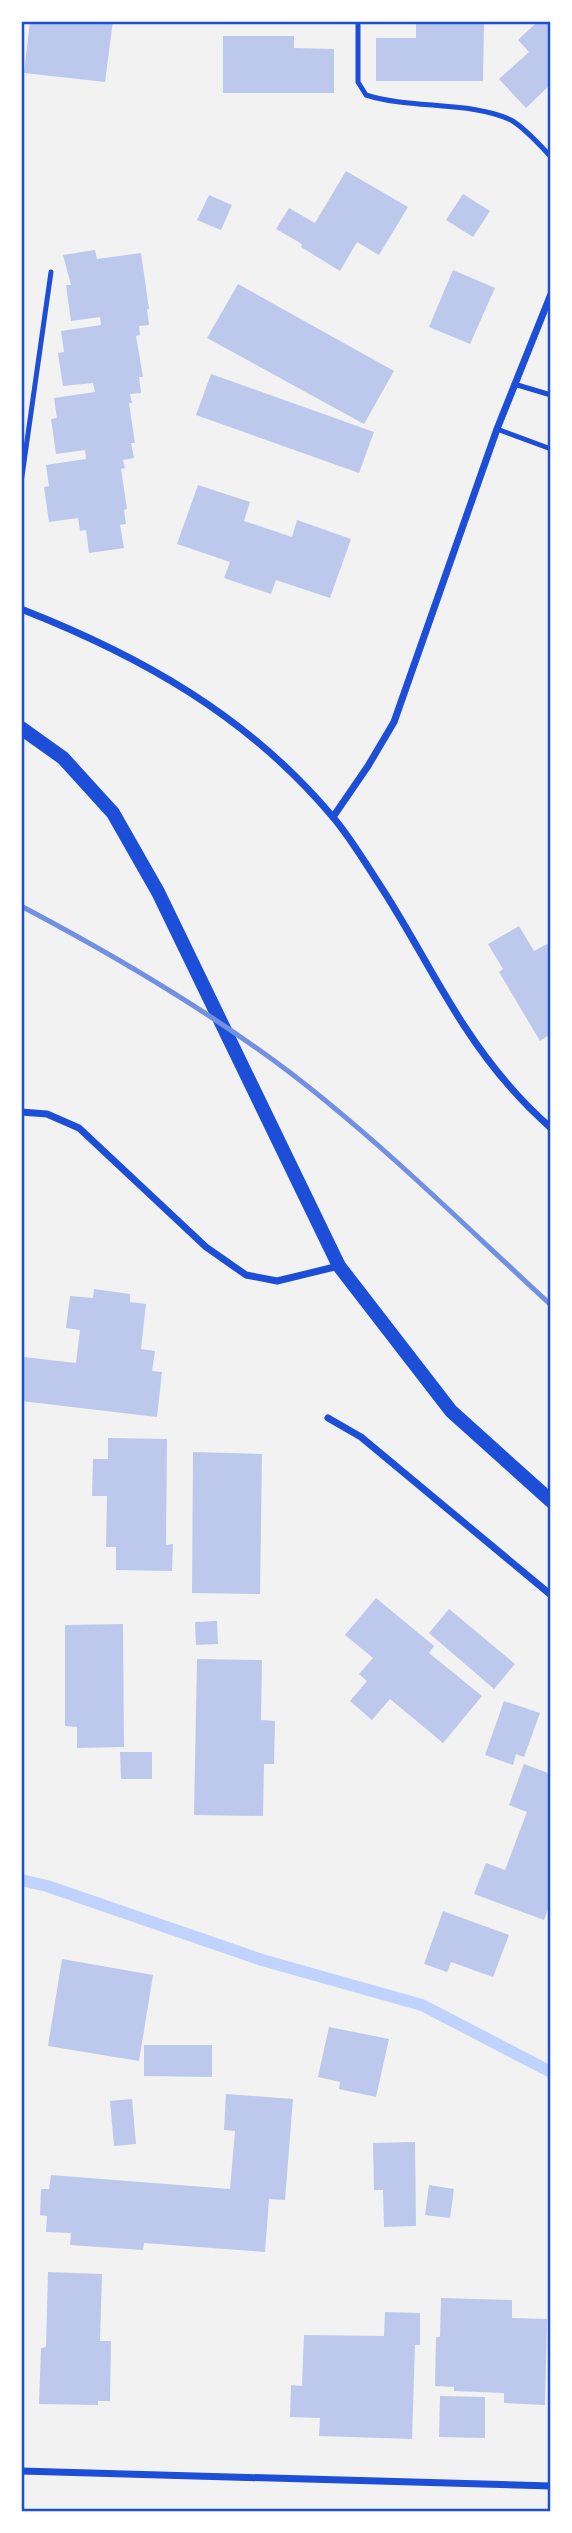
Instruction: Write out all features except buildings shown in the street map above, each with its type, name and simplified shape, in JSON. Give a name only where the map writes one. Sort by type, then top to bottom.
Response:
[{"type":"main road","points":[[21,728],[63,758],[113,813],[158,892],[339,1266],[451,1411],[551,1501]]},
{"type":"street","points":[[332,817],[369,766],[394,722],[497,429],[551,294]]},
{"type":"street","points":[[21,609],[71,628],[146,665],[198,696],[242,727],[278,760],[332,817],[384,892],[466,1029],[511,1089],[551,1128]]},
{"type":"street","points":[[21,1112],[47,1114],[79,1128],[205,1247],[246,1275],[278,1281],[339,1266]]},
{"type":"street","points":[[328,1418],[361,1437],[551,1595]]},
{"type":"street","points":[[21,2471],[551,2486]]},
{"type":"lane","points":[[358,21],[358,82],[366,95],[384,101],[486,113],[512,121],[551,157]]},
{"type":"lane","points":[[21,483],[51,272]]},
{"type":"lane","points":[[514,384],[551,396]]},
{"type":"lane","points":[[497,429],[551,449]]},
{"type":"waterway","points":[[21,1880],[47,1886],[262,1960],[422,2005],[551,2072]]},
{"type":"railway","points":[[21,906],[158,983],[288,1071],[389,1155],[551,1305]]}]
